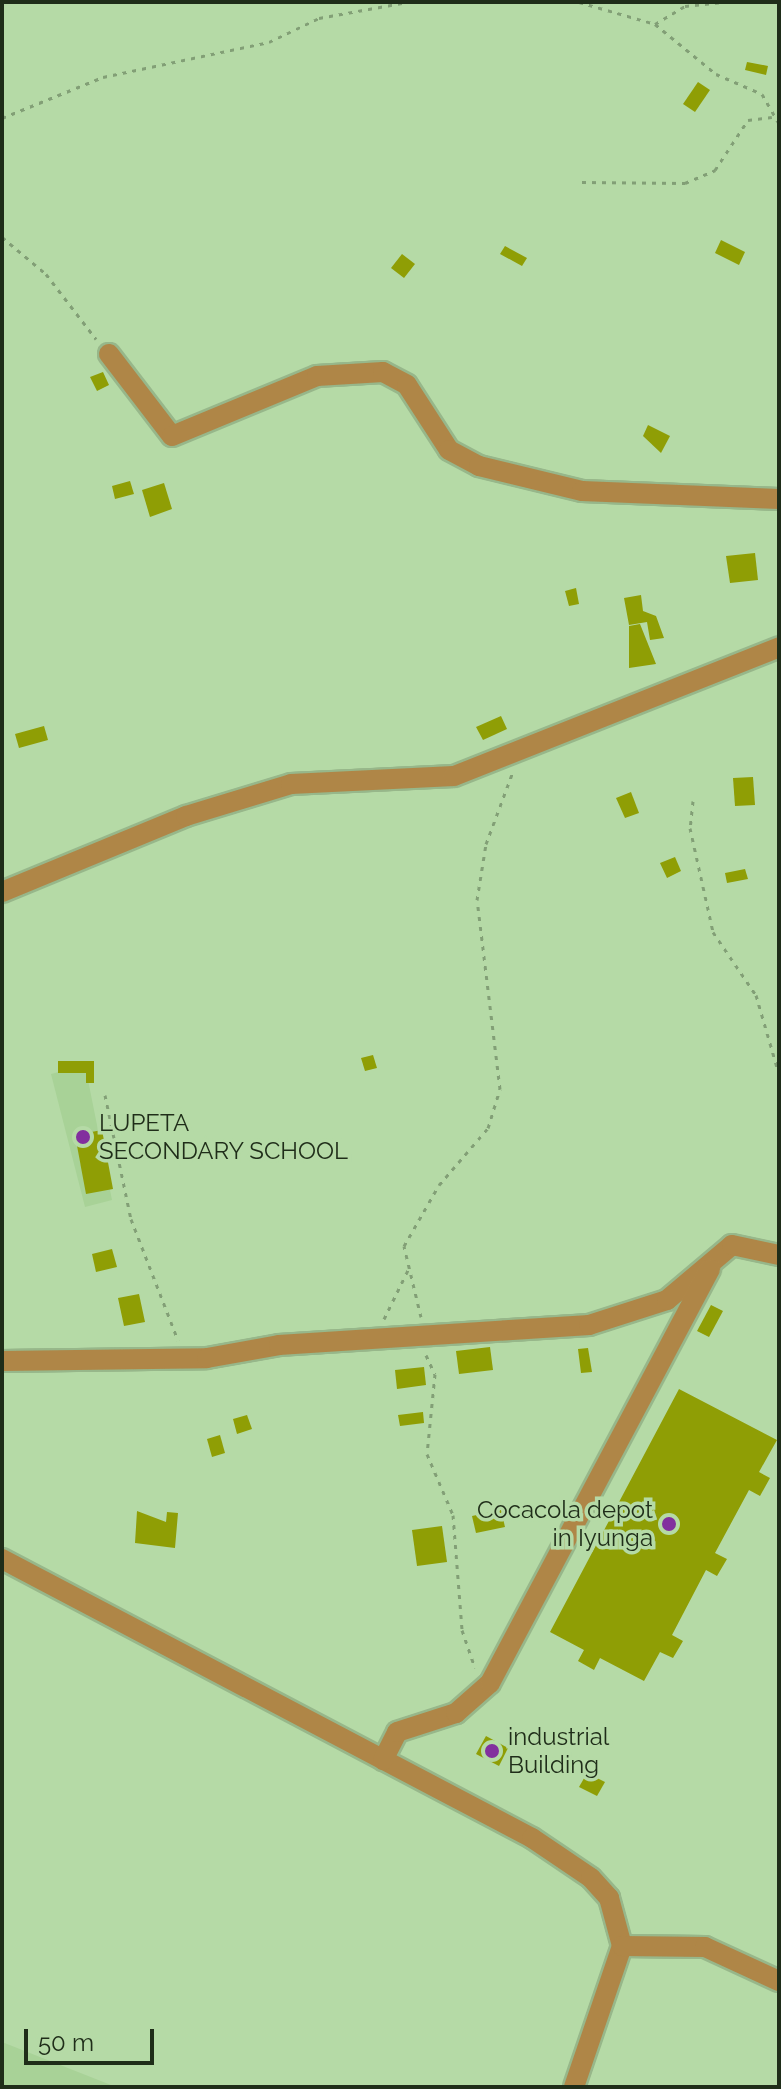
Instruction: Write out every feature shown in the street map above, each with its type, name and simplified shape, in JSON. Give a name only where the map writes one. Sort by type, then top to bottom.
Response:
[{"type":"street","points":[[109,354],[172,436],[317,376],[383,372],[414,393],[449,450],[479,466],[582,491],[779,499]]},
{"type":"street","points":[[2,892],[246,796],[304,782],[435,780],[522,750],[779,647]]},
{"type":"street","points":[[2,1361],[180,1359],[363,1340],[613,1321],[667,1300],[718,1255],[744,1243],[779,1255]]},
{"type":"street","points":[[383,1760],[397,1732],[456,1713],[484,1690],[718,1255]]},
{"type":"street","points":[[2,1559],[383,1760],[591,1878],[609,1898],[622,1946],[574,2087]]},
{"type":"street","points":[[622,1946],[705,1947],[779,1981]]},
{"type":"path","points":[[2,118],[103,77],[269,42],[319,18],[408,2]]},
{"type":"path","points":[[579,2],[655,24],[716,74],[762,94],[772,117],[779,123]]},
{"type":"path","points":[[655,24],[685,6],[721,2]]},
{"type":"path","points":[[582,182],[685,183],[715,170],[748,120],[772,117]]},
{"type":"path","points":[[2,237],[46,274],[109,354]]},
{"type":"path","points":[[484,1690],[462,1630],[453,1515],[427,1454],[435,1374],[419,1337],[421,1300],[403,1252],[413,1226],[496,1108],[500,1072],[477,900],[486,844],[522,750]]},
{"type":"path","points":[[693,801],[690,828],[713,932],[756,995],[779,1074]]},
{"type":"path","points":[[105,1095],[131,1219],[174,1324],[180,1359]]},
{"type":"path","points":[[363,1340],[400,1299],[408,1270]]},
{"type":"shaded area","name":"LUPETA SECONDARY SCHOOL","points":[[85,1065],[112,1200],[85,1207],[51,1074]]},
{"type":"shaded area","points":[[2,2042],[116,2087],[2,2087]]},
{"type":"building","points":[[747,62],[768,66],[766,75],[745,70]]},
{"type":"building","points":[[698,82],[710,90],[695,112],[683,104]]},
{"type":"building","points":[[721,240],[745,252],[739,265],[715,253]]},
{"type":"building","points":[[505,246],[527,258],[522,266],[500,254]]},
{"type":"building","points":[[402,254],[415,264],[404,278],[391,268]]},
{"type":"building","points":[[103,372],[109,385],[97,391],[90,377]]},
{"type":"building","points":[[648,425],[670,436],[661,453],[643,436]]},
{"type":"building","points":[[130,481],[134,494],[115,499],[112,486]]},
{"type":"building","points":[[164,483],[172,509],[150,517],[142,490]]},
{"type":"building","points":[[755,553],[758,580],[730,583],[726,556]]},
{"type":"building","points":[[576,588],[579,604],[569,606],[565,591]]},
{"type":"building","points":[[641,595],[643,611],[656,616],[664,638],[650,640],[647,622],[629,625],[624,598]]},
{"type":"building","points":[[640,624],[656,664],[629,668],[629,626]]},
{"type":"building","points":[[501,716],[507,729],[483,740],[476,727]]},
{"type":"building","points":[[44,726],[48,740],[19,748],[15,734]]},
{"type":"building","points":[[753,777],[755,805],[735,806],[733,778]]},
{"type":"building","points":[[631,792],[639,813],[625,818],[616,798]]},
{"type":"building","points":[[675,857],[681,871],[667,878],[660,863]]},
{"type":"building","points":[[745,869],[748,879],[727,883],[725,873]]},
{"type":"building","points":[[373,1055],[377,1068],[365,1071],[361,1058]]},
{"type":"building","points":[[58,1061],[94,1061],[94,1083],[86,1083],[86,1073],[58,1073]]},
{"type":"building","points":[[102,1130],[113,1189],[86,1194],[75,1135]]},
{"type":"building","points":[[112,1249],[117,1267],[96,1272],[92,1254]]},
{"type":"building","points":[[139,1294],[145,1322],[124,1326],[118,1298]]},
{"type":"building","points":[[711,1305],[723,1311],[709,1337],[697,1331]]},
{"type":"building","points":[[490,1347],[493,1370],[459,1374],[456,1351]]},
{"type":"building","points":[[588,1348],[592,1372],[581,1373],[578,1349]]},
{"type":"building","points":[[424,1367],[426,1385],[397,1389],[395,1370]]},
{"type":"building","name":"Cocacola depot in Iyunga","points":[[679,1389],[777,1440],[759,1472],[770,1478],[760,1496],[749,1490],[715,1553],[727,1559],[717,1576],[706,1570],[672,1635],[683,1641],[673,1658],[660,1652],[644,1681],[600,1658],[594,1670],[578,1661],[584,1650],[550,1632]]},
{"type":"building","points":[[423,1412],[424,1423],[400,1426],[398,1415]]},
{"type":"building","points":[[247,1415],[252,1429],[237,1434],[233,1419]]},
{"type":"building","points":[[220,1435],[225,1453],[212,1457],[207,1439]]},
{"type":"building","points":[[501,1510],[505,1527],[476,1533],[472,1516]]},
{"type":"building","points":[[137,1511],[166,1522],[167,1512],[178,1513],[175,1548],[135,1543]]},
{"type":"building","points":[[442,1526],[447,1562],[417,1566],[412,1530]]},
{"type":"building","name":"industrial Building","points":[[486,1736],[508,1748],[499,1766],[476,1754]]},
{"type":"building","points":[[587,1773],[605,1782],[597,1796],[579,1787]]},
{"type":"place","name":"LUPETA SECONDARY SCHOOL","points":[[83,1137]]},
{"type":"place","name":"Cocacola depot in Iyunga","points":[[669,1524]]},
{"type":"place","name":"industrial Building","points":[[492,1751]]}]
